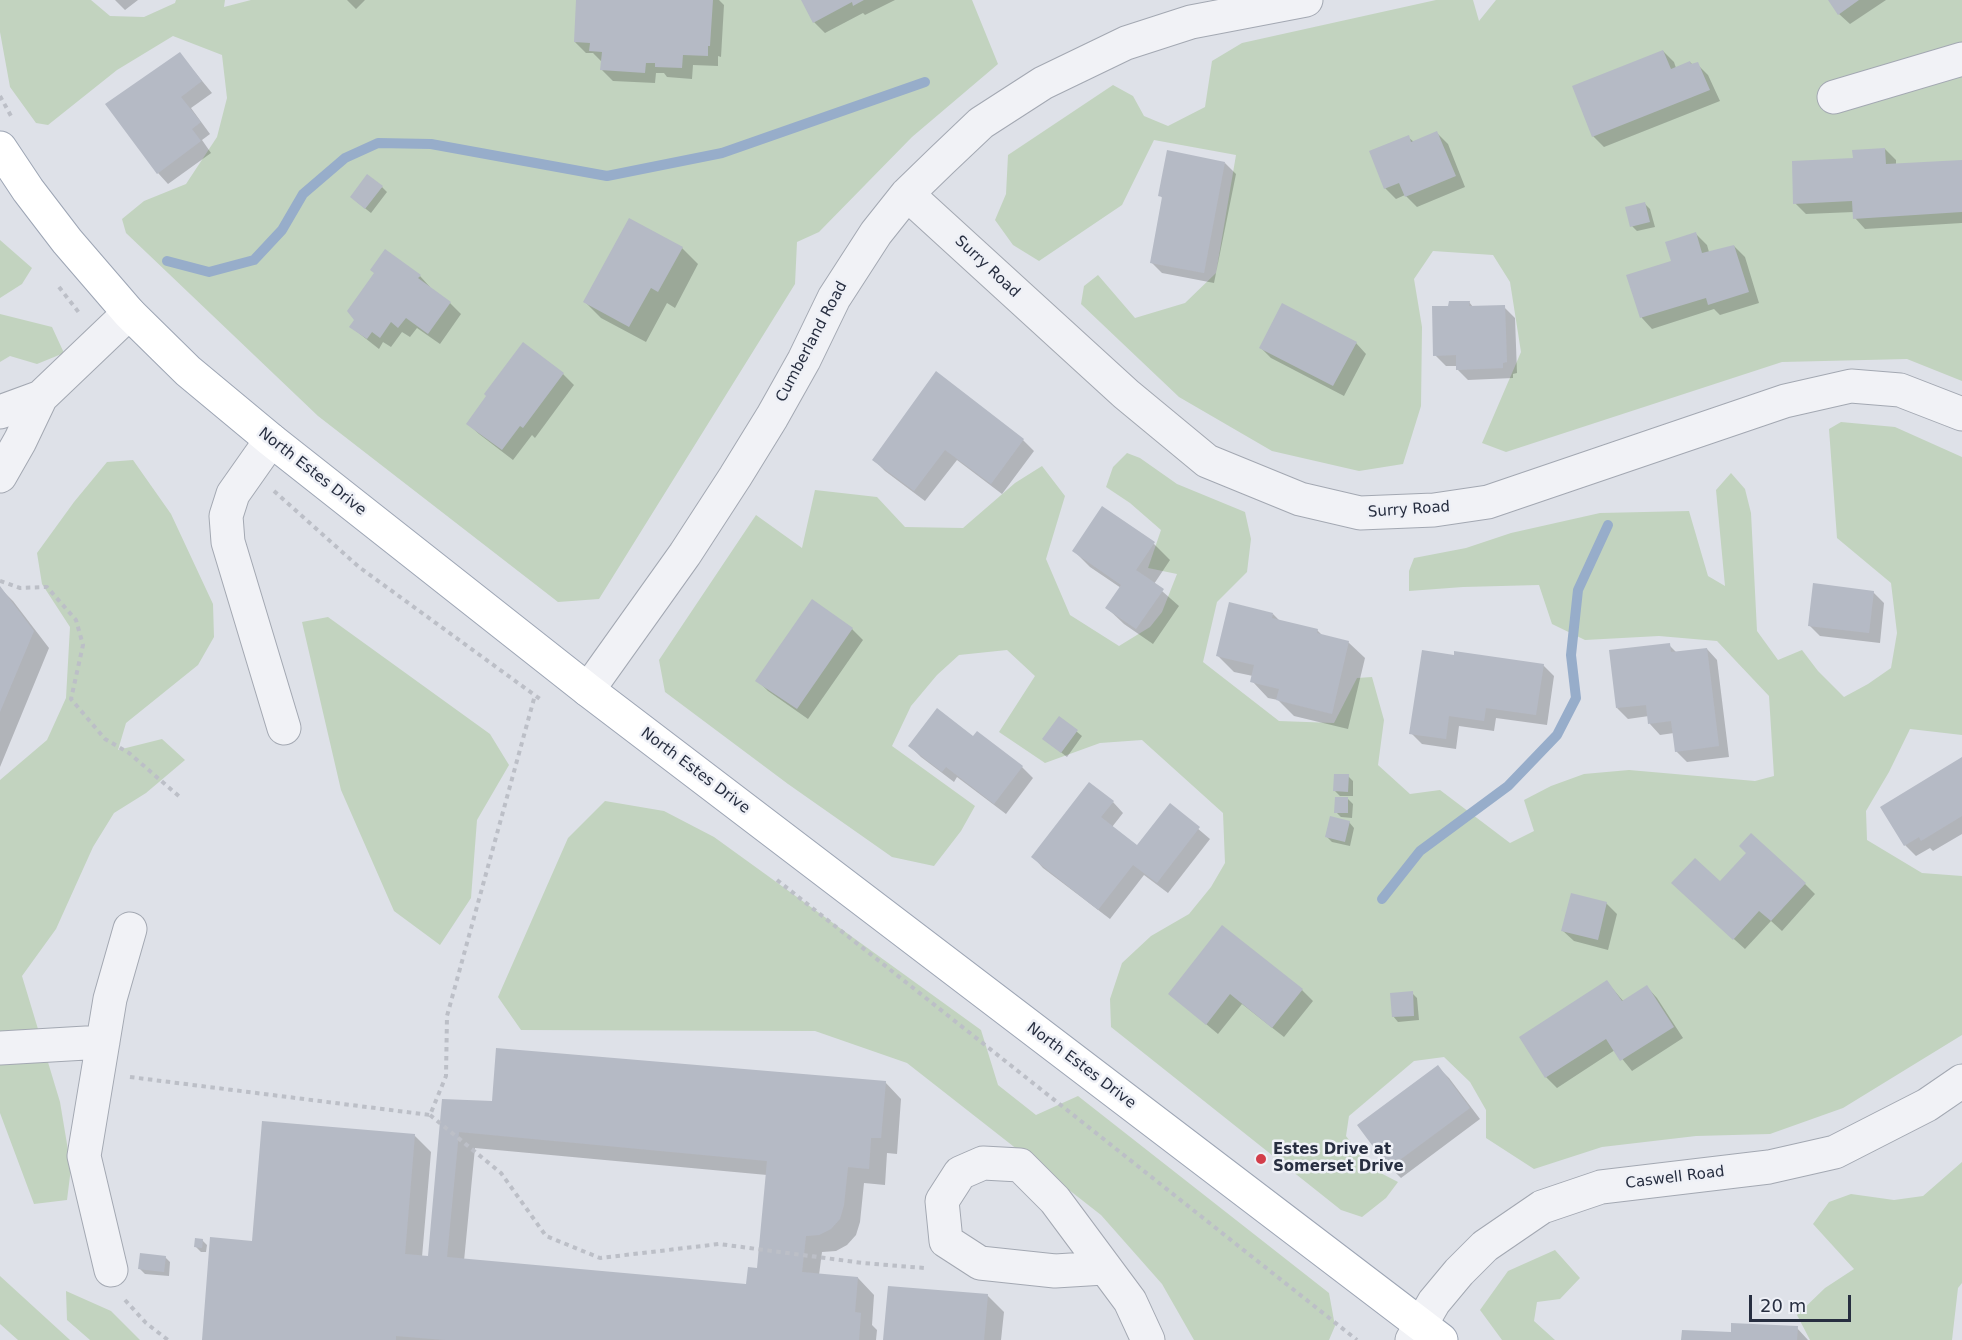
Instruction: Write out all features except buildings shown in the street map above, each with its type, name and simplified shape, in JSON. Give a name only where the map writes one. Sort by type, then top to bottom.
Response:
[{"type":"main road","name":"North Estes Drive","points":[[8,136],[28,190],[67,241],[129,313],[188,371],[271,441],[588,690],[1424,1335]]},
{"type":"street","name":"Cumberland Road","points":[[588,690],[685,554],[772,417],[804,360],[834,298],[876,233],[907,194],[981,123],[1042,82],[1126,43],[1191,22],[1306,0]]},
{"type":"street","points":[[1834,97],[1962,59]]},
{"type":"street","name":"Surry Road","points":[[907,194],[1126,394],[1207,461],[1300,498],[1360,513],[1434,510],[1488,502],[1785,401],[1851,386],[1900,390],[1962,414]]},
{"type":"street","points":[[0,476],[41,398],[129,313]]},
{"type":"street","points":[[0,412],[41,398]]},
{"type":"street","points":[[271,441],[233,494],[226,516],[228,542],[284,728]]},
{"type":"street","points":[[111,1270],[84,1156],[110,999],[130,929]]},
{"type":"street","points":[[0,1048],[101,1057]]},
{"type":"street","name":"Caswell Road","points":[[1424,1335],[1440,1295],[1459,1272],[1485,1246],[1542,1207],[1601,1187],[1769,1167],[1835,1152],[1927,1105],[1962,1081]]},
{"type":"street","points":[[1104,1268],[1054,1271],[980,1263],[946,1241],[942,1201],[960,1173],[983,1164],[1020,1166],[1055,1200],[1130,1301],[1148,1340]]},
{"type":"path","points":[[0,96],[8,136]]},
{"type":"path","points":[[276,493],[358,567],[545,702]]},
{"type":"path","points":[[0,581],[20,588],[47,587],[76,620],[83,645],[71,699],[105,739],[129,753],[181,798]]},
{"type":"path","points":[[430,1115],[446,1076],[447,1016],[535,695]]},
{"type":"path","points":[[771,876],[1357,1340]]},
{"type":"path","points":[[101,1057],[430,1115],[501,1173],[546,1236],[600,1258],[719,1245],[863,1263],[934,1268],[951,1243]]},
{"type":"path","points":[[111,1270],[121,1296],[146,1323],[168,1340]]},
{"type":"green space","points":[[0,0],[91,0],[110,16],[144,17],[175,3],[176,0],[225,0],[224,7],[251,0],[972,0],[998,64],[912,137],[819,232],[797,242],[795,284],[599,599],[558,602],[318,416],[126,233],[122,219],[144,201],[186,184],[217,137],[227,98],[222,55],[173,36],[117,70],[48,125],[36,123],[10,87],[0,32]]},
{"type":"green space","points":[[1436,0],[1473,0],[1479,21],[1496,0],[1962,0],[1962,381],[1907,359],[1782,362],[1506,452],[1482,443],[1521,352],[1510,282],[1493,255],[1433,251],[1414,279],[1422,327],[1421,406],[1403,464],[1359,471],[1272,451],[1179,397],[1081,304],[1084,286],[1098,275],[1135,318],[1185,303],[1216,273],[1236,155],[1154,140],[1122,205],[1039,261],[1013,245],[995,220],[1006,194],[1008,155],[1113,85],[1133,96],[1144,116],[1168,126],[1205,107],[1212,61],[1242,43]]},
{"type":"green space","points":[[0,240],[32,268],[22,284],[0,298]]},
{"type":"green space","points":[[0,314],[52,327],[64,353],[37,364],[10,356],[0,362]]},
{"type":"green space","points":[[1841,422],[1895,427],[1962,457],[1962,735],[1910,729],[1889,772],[1866,811],[1867,840],[1922,873],[1962,876],[1962,1035],[1843,1108],[1770,1134],[1696,1136],[1602,1147],[1534,1169],[1486,1138],[1486,1110],[1470,1082],[1444,1057],[1414,1061],[1349,1116],[1346,1136],[1369,1167],[1398,1182],[1386,1198],[1362,1217],[1341,1210],[1111,1027],[1110,999],[1122,963],[1151,936],[1189,914],[1211,887],[1225,863],[1223,813],[1142,740],[1100,743],[1045,763],[999,732],[1035,676],[1007,650],[959,655],[937,675],[911,706],[892,746],[975,806],[961,831],[934,866],[892,857],[788,784],[665,692],[659,660],[756,515],[802,548],[815,490],[877,497],[905,527],[963,528],[1015,483],[1042,466],[1065,496],[1046,559],[1070,615],[1119,646],[1150,627],[1162,612],[1177,574],[1148,568],[1161,530],[1130,503],[1106,487],[1113,467],[1127,453],[1140,458],[1177,484],[1245,512],[1251,539],[1247,572],[1217,602],[1203,662],[1279,721],[1334,723],[1357,678],[1372,677],[1384,720],[1378,765],[1410,794],[1440,790],[1510,843],[1534,831],[1524,800],[1551,786],[1584,774],[1629,770],[1755,781],[1774,776],[1769,696],[1717,641],[1659,636],[1585,640],[1552,624],[1539,585],[1409,591],[1409,571],[1414,558],[1466,548],[1511,533],[1600,513],[1689,511],[1708,576],[1725,586],[1716,490],[1731,473],[1745,489],[1751,513],[1757,631],[1778,660],[1802,650],[1818,671],[1844,697],[1891,668],[1897,633],[1891,583],[1837,538],[1829,429]]},
{"type":"green space","points":[[133,460],[171,514],[213,604],[214,637],[198,665],[126,723],[118,750],[162,739],[185,760],[146,793],[114,813],[93,847],[56,929],[22,976],[60,1102],[71,1168],[67,1200],[34,1204],[0,1113],[0,780],[47,740],[66,698],[70,627],[42,584],[37,553],[107,462]]},
{"type":"green space","points":[[328,617],[490,734],[509,765],[477,820],[471,898],[440,945],[394,911],[341,790],[302,622]]},
{"type":"green space","points":[[605,801],[664,811],[714,837],[981,1030],[998,1085],[1036,1115],[1078,1096],[1329,1293],[1335,1326],[1329,1340],[1194,1340],[1162,1284],[1101,1215],[907,1063],[815,1031],[521,1030],[498,997],[568,838]]},
{"type":"green space","points":[[1962,1162],[1962,1283],[1958,1288],[1952,1340],[1810,1340],[1797,1315],[1825,1288],[1854,1269],[1813,1224],[1829,1202],[1851,1194],[1894,1200],[1923,1196]]},
{"type":"green space","points":[[1555,1250],[1580,1278],[1560,1299],[1537,1302],[1534,1321],[1555,1340],[1502,1340],[1480,1310],[1508,1271]]},
{"type":"green space","points":[[0,1276],[70,1340],[18,1340],[0,1324]]},
{"type":"green space","points":[[66,1291],[111,1311],[140,1340],[90,1340],[67,1320]]},
{"type":"waterway","points":[[167,261],[209,272],[254,260],[282,230],[303,194],[345,158],[378,143],[431,144],[607,176],[722,153],[925,82]]},
{"type":"waterway","points":[[1382,899],[1420,851],[1508,786],[1557,735],[1576,698],[1571,655],[1578,590],[1608,525]]},
{"type":"place","name":"Estes Drive at Somerset Drive","points":[[1261,1159]]}]
